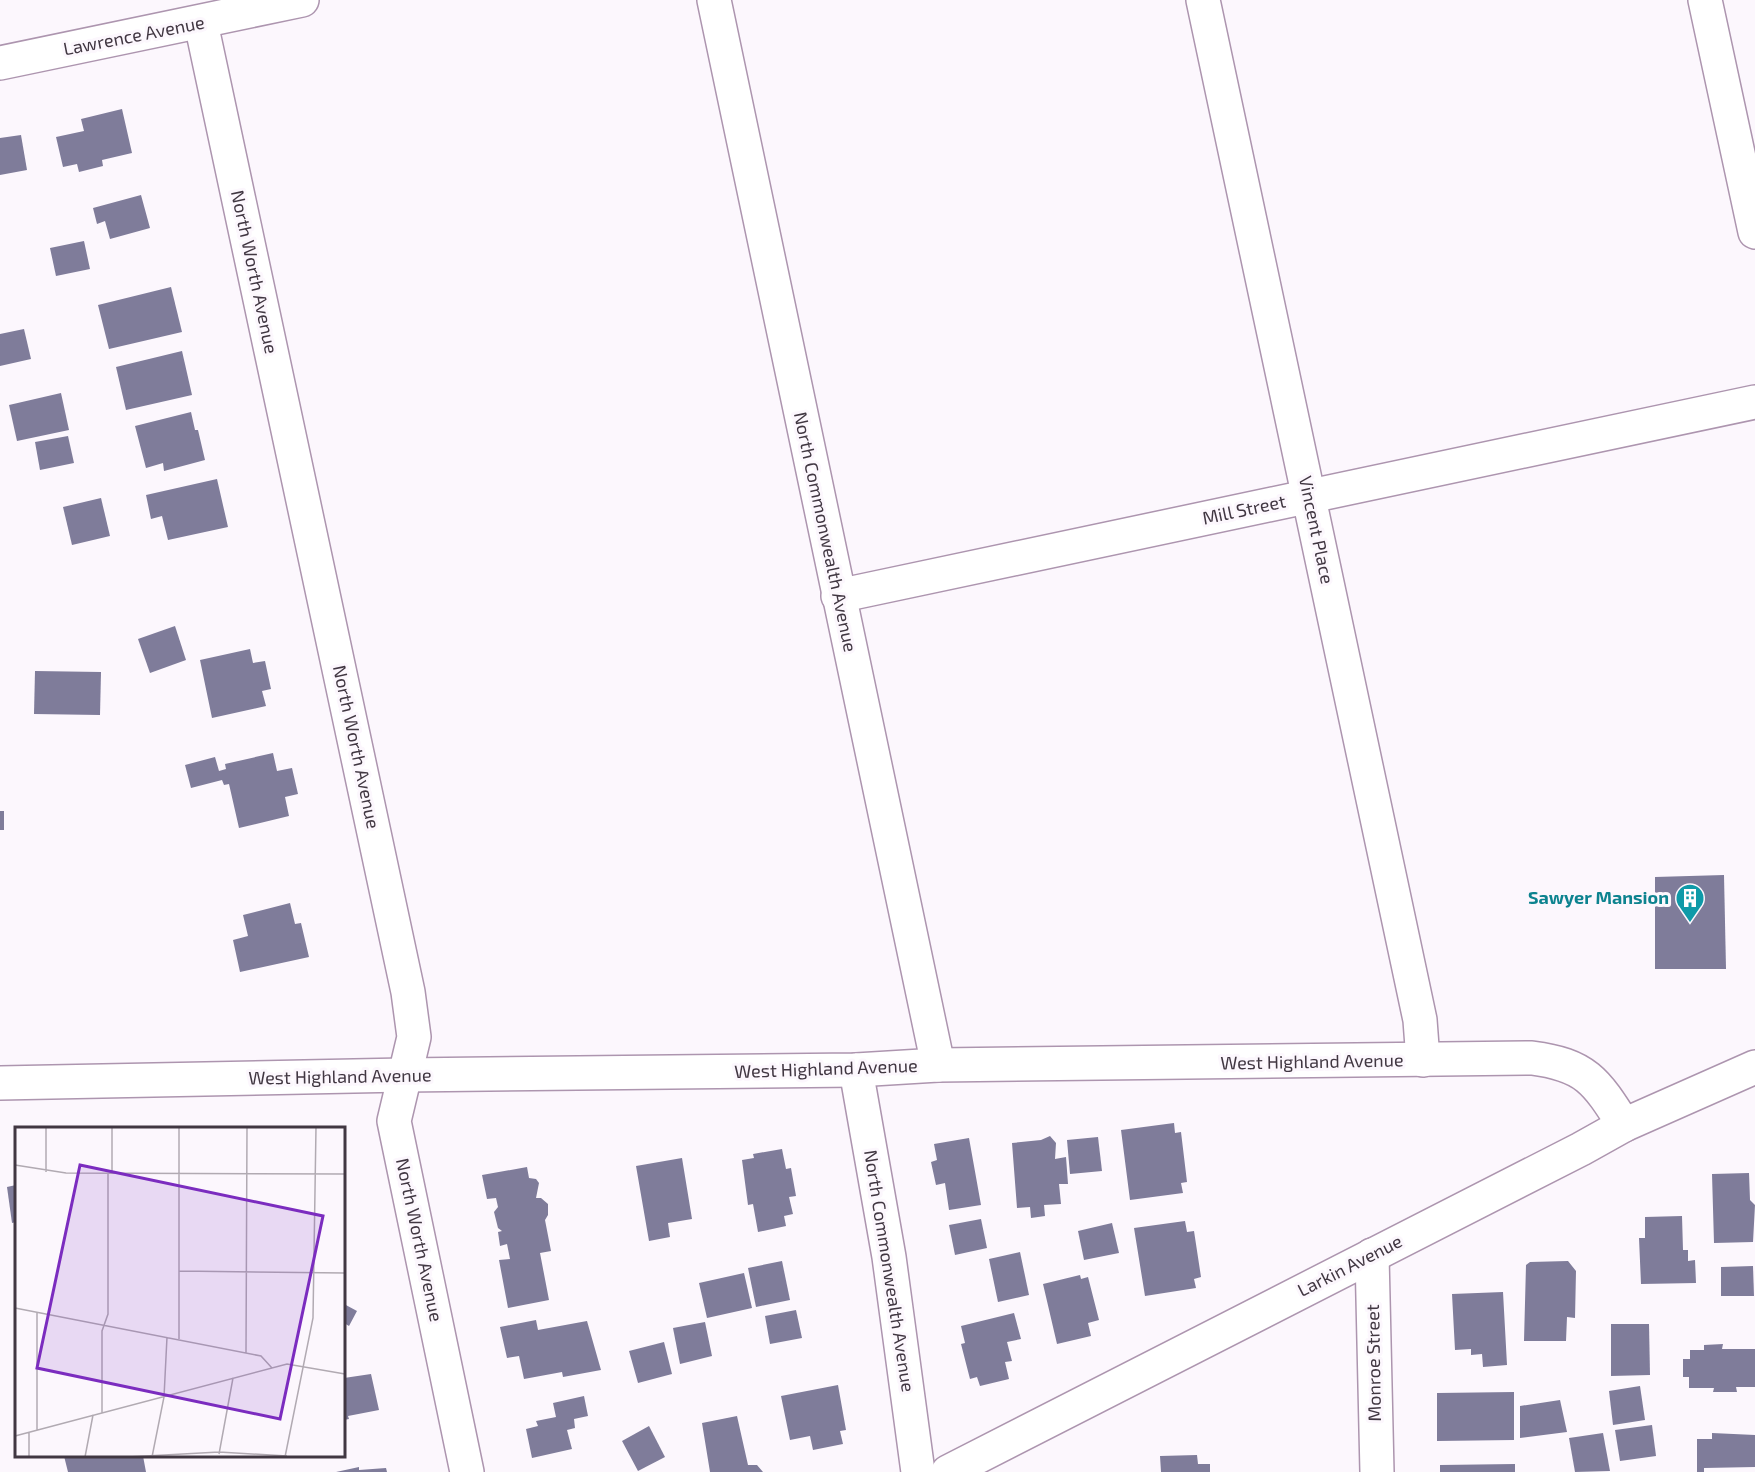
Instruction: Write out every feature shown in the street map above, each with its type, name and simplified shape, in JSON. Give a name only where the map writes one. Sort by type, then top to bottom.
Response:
[{"type":"street","name":"Lawrence Avenue","points":[[0,63],[221,13],[302,0]]},
{"type":"street","name":"North Commonwealth Avenue","points":[[714,0],[938,1065]]},
{"type":"street","name":"Vincent Place","points":[[1203,0],[1420,1020],[1423,1060]]},
{"type":"street","points":[[1705,0],[1755,232]]},
{"type":"street","name":"North Worth Avenue","points":[[221,13],[408,993],[414,1037],[394,1121],[467,1472]]},
{"type":"street","name":"Mill Street","points":[[838,596],[1755,402]]},
{"type":"street","name":"West Highland Avenue","points":[[0,1083],[404,1075],[856,1070],[938,1065],[1532,1058],[1560,1062],[1581,1071],[1602,1090],[1624,1125]]},
{"type":"street","name":"Larkin Avenue","points":[[948,1472],[1624,1125],[1755,1067]]},
{"type":"street","name":"North Commonwealth Avenue","points":[[856,1070],[889,1257],[918,1472]]},
{"type":"street","name":"Monroe Street","points":[[1372,1255],[1377,1472]]},
{"type":"building","points":[[122,109],[132,153],[102,160],[103,166],[79,172],[77,164],[63,167],[56,137],[84,131],[81,119]]},
{"type":"building","points":[[21,135],[27,170],[0,175],[0,138]]},
{"type":"building","points":[[141,195],[150,228],[110,239],[105,221],[97,224],[93,208]]},
{"type":"building","points":[[84,241],[90,269],[56,276],[50,248]]},
{"type":"building","points":[[171,287],[182,332],[109,349],[98,305]]},
{"type":"building","points":[[24,329],[31,359],[0,366],[0,334]]},
{"type":"building","points":[[182,351],[192,395],[126,410],[116,367]]},
{"type":"building","points":[[61,393],[69,430],[17,441],[9,405]]},
{"type":"building","points":[[191,412],[205,460],[164,471],[163,463],[146,468],[135,426]]},
{"type":"building","points":[[68,436],[74,463],[40,470],[35,442]]},
{"type":"building","points":[[217,479],[228,527],[168,540],[162,516],[151,519],[146,495]]},
{"type":"building","points":[[101,498],[110,536],[72,545],[63,507]]},
{"type":"building","points":[[175,626],[186,660],[150,673],[138,639]]},
{"type":"building","points":[[250,649],[253,663],[265,661],[271,689],[262,691],[266,706],[212,718],[200,660]]},
{"type":"building","points":[[35,671],[101,672],[100,715],[34,714]]},
{"type":"building","points":[[273,753],[277,771],[292,768],[298,794],[285,797],[289,816],[239,828],[229,784],[224,785],[222,780],[191,788],[185,765],[215,757],[219,771],[226,769],[225,764]]},
{"type":"building","points":[[0,811],[4,811],[4,830],[0,830]]},
{"type":"building","name":"Sawyer Mansion","points":[[1724,875],[1726,969],[1655,969],[1655,877]]},
{"type":"building","points":[[290,903],[295,924],[301,923],[309,957],[240,972],[233,940],[248,936],[243,915]]},
{"type":"building","points":[[1174,1123],[1175,1133],[1181,1132],[1187,1182],[1181,1183],[1183,1193],[1130,1200],[1121,1130]]},
{"type":"building","points":[[1050,1136],[1056,1143],[1055,1159],[1066,1157],[1068,1184],[1059,1184],[1061,1204],[1044,1205],[1045,1216],[1031,1218],[1030,1207],[1017,1208],[1012,1143],[1041,1140]]},
{"type":"building","points":[[1098,1137],[1102,1171],[1070,1174],[1067,1140]]},
{"type":"building","points":[[969,1138],[981,1205],[949,1210],[945,1183],[936,1185],[931,1162],[937,1160],[934,1144]]},
{"type":"building","points":[[782,1149],[786,1169],[791,1168],[796,1196],[789,1197],[793,1214],[784,1216],[786,1226],[758,1232],[753,1204],[748,1205],[742,1160],[754,1158],[753,1154]]},
{"type":"building","points":[[682,1158],[692,1219],[668,1223],[670,1237],[649,1241],[636,1166]]},
{"type":"building","points":[[527,1167],[529,1178],[536,1179],[539,1183],[536,1198],[541,1198],[548,1204],[548,1215],[545,1220],[551,1251],[540,1253],[549,1300],[508,1308],[499,1260],[510,1259],[507,1244],[500,1246],[498,1232],[502,1231],[498,1228],[494,1212],[498,1207],[496,1198],[487,1199],[482,1175]]},
{"type":"building","points":[[1749,1173],[1750,1200],[1755,1205],[1753,1242],[1714,1243],[1712,1174]]},
{"type":"building","points":[[15,1185],[15,1222],[12,1223],[7,1187]]},
{"type":"building","points":[[1682,1216],[1683,1250],[1688,1250],[1688,1261],[1695,1260],[1696,1283],[1641,1284],[1639,1238],[1645,1238],[1645,1217]]},
{"type":"building","points":[[981,1219],[987,1248],[955,1255],[949,1225]]},
{"type":"building","points":[[1185,1221],[1187,1232],[1194,1231],[1201,1277],[1194,1279],[1196,1288],[1145,1296],[1134,1228]]},
{"type":"building","points":[[1112,1223],[1119,1253],[1084,1260],[1078,1231]]},
{"type":"building","points":[[1020,1252],[1029,1295],[998,1302],[989,1259]]},
{"type":"building","points":[[782,1261],[790,1300],[756,1307],[748,1268]]},
{"type":"building","points":[[1568,1261],[1576,1271],[1575,1318],[1567,1317],[1566,1341],[1524,1341],[1526,1265],[1530,1262]]},
{"type":"building","points":[[1753,1266],[1754,1296],[1721,1296],[1721,1267]]},
{"type":"building","points":[[744,1273],[752,1308],[707,1318],[699,1283]]},
{"type":"building","points":[[1080,1275],[1081,1279],[1088,1277],[1099,1320],[1088,1323],[1091,1336],[1057,1344],[1043,1284]]},
{"type":"building","points":[[1503,1292],[1507,1365],[1483,1367],[1482,1354],[1471,1355],[1471,1349],[1455,1350],[1452,1294]]},
{"type":"building","points":[[345,1305],[357,1311],[349,1326],[345,1324]]},
{"type":"building","points":[[796,1310],[802,1338],[770,1344],[765,1316]]},
{"type":"building","points":[[1014,1313],[1021,1339],[1007,1342],[1012,1361],[1005,1362],[1009,1379],[980,1386],[977,1377],[970,1379],[961,1344],[965,1343],[961,1326]]},
{"type":"building","points":[[536,1320],[538,1330],[587,1321],[601,1370],[563,1377],[562,1372],[524,1379],[519,1356],[507,1358],[500,1327]]},
{"type":"building","points":[[705,1322],[712,1356],[680,1364],[673,1328]]},
{"type":"building","points":[[1611,1324],[1649,1324],[1650,1375],[1611,1376]]},
{"type":"building","points":[[664,1342],[672,1374],[638,1383],[629,1351]]},
{"type":"building","points":[[1723,1344],[1722,1349],[1755,1349],[1755,1387],[1736,1387],[1737,1392],[1713,1392],[1714,1388],[1689,1388],[1689,1377],[1683,1377],[1683,1359],[1690,1359],[1690,1350],[1704,1350],[1704,1345]]},
{"type":"building","points":[[371,1374],[379,1410],[348,1416],[349,1419],[345,1420],[345,1378]]},
{"type":"building","points":[[838,1385],[846,1430],[840,1431],[843,1444],[813,1450],[810,1436],[790,1440],[781,1396]]},
{"type":"building","points":[[1640,1386],[1645,1420],[1613,1425],[1609,1391]]},
{"type":"building","points":[[1514,1392],[1514,1440],[1437,1441],[1437,1393]]},
{"type":"building","points":[[584,1396],[588,1416],[574,1419],[575,1428],[567,1430],[572,1449],[532,1458],[526,1429],[538,1426],[536,1421],[556,1417],[553,1403]]},
{"type":"building","points":[[1560,1400],[1567,1432],[1520,1438],[1520,1406]]},
{"type":"building","points":[[737,1416],[748,1465],[757,1465],[763,1472],[710,1472],[702,1423]]},
{"type":"building","points":[[1652,1425],[1656,1456],[1620,1461],[1615,1430]]},
{"type":"building","points":[[649,1426],[665,1457],[638,1471],[622,1441]]},
{"type":"building","points":[[1603,1433],[1610,1471],[1575,1472],[1569,1438]]},
{"type":"building","points":[[1712,1433],[1755,1435],[1755,1467],[1704,1468],[1704,1472],[1697,1472],[1697,1439],[1712,1439]]},
{"type":"building","points":[[1197,1455],[1198,1464],[1210,1464],[1210,1472],[1161,1472],[1160,1456]]},
{"type":"building","points":[[64,1457],[143,1457],[146,1472],[68,1472]]},
{"type":"building","points":[[1515,1464],[1515,1472],[1440,1472],[1440,1465]]},
{"type":"building","points":[[359,1467],[359,1470],[386,1468],[387,1472],[336,1472]]},
{"type":"place","name":"Sawyer Mansion","points":[[1690,924]]}]
